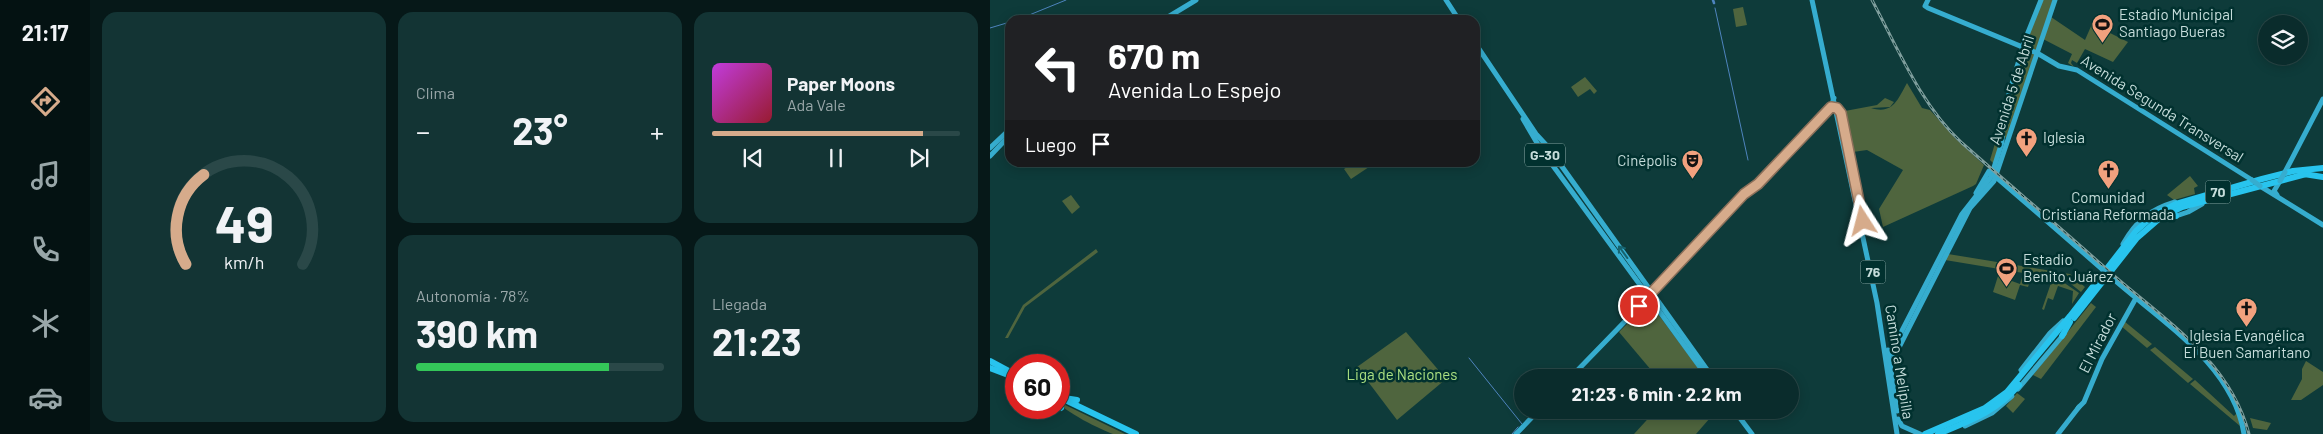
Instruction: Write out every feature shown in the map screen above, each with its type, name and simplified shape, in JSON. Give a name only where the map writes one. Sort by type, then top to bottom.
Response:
[{"type":"highway","name":"70","points":[[1938,434],[1985,414],[2002,403],[2070,322],[2139,235],[2156,220],[2186,206],[2323,168]]},
{"type":"highway","name":"70","points":[[1925,434],[1991,404],[2004,394],[2038,355],[2132,235],[2148,219],[2170,206],[2241,185],[2293,171],[2323,168]]},
{"type":"highway","points":[[2304,174],[2323,178]]},
{"type":"highway","points":[[2148,219],[2168,204]]},
{"type":"highway","points":[[2156,220],[2176,216]]},
{"type":"highway","points":[[2062,336],[2070,322]]},
{"type":"highway","points":[[2038,355],[2045,340]]},
{"type":"highway","points":[[990,361],[1005,370]]},
{"type":"highway","points":[[990,367],[1005,373]]},
{"type":"highway","points":[[1070,399],[1077,400]]},
{"type":"highway","points":[[1070,403],[1136,434]]},
{"type":"highway","points":[[1070,404],[1129,434]]},
{"type":"highway","points":[[1950,420],[1969,415]]},
{"type":"main road","points":[[1172,15],[1196,0]]},
{"type":"main road","points":[[1446,0],[1456,15]]},
{"type":"main road","name":"Camino a Melipilla","points":[[1814,0],[1834,87],[1834,109],[1842,124],[1862,221],[1898,420],[1898,433]]},
{"type":"main road","name":"Avenida Segunda Transversal","points":[[1928,0],[1926,6],[2037,53],[2058,66],[2069,66],[2083,73],[2323,224]]},
{"type":"main road","points":[[1888,365],[1974,196],[1994,175],[2002,142],[2007,108],[2023,47],[2041,0]]},
{"type":"main road","name":"Avenida 5 de Abril","points":[[1944,256],[1972,206],[1991,187],[2055,0]]},
{"type":"main road","name":"G-30","points":[[1480,50],[1632,276],[1669,314],[1707,369]]},
{"type":"main road","points":[[1579,369],[1746,194],[1834,109],[1834,87]]},
{"type":"main road","name":"Camino a Melipilla","points":[[1834,87],[1834,109]]},
{"type":"main road","points":[[2279,181],[2323,99]]},
{"type":"main road","name":"G-30","points":[[1518,107],[1528,130],[1545,148],[1638,272],[1663,318],[1701,369]]},
{"type":"main road","points":[[2007,108],[2017,114]]},
{"type":"main road","points":[[990,148],[1005,134]]},
{"type":"main road","points":[[990,156],[1005,141]]},
{"type":"main road","points":[[1898,420],[1902,426],[1920,434],[1981,408],[1998,397],[2070,312],[2124,243],[2136,223],[2151,211],[2168,204],[2285,170],[2323,168]]},
{"type":"main road","points":[[1994,175],[2196,351],[2213,370],[2237,410],[2244,434]]},
{"type":"main road","points":[[1944,434],[1981,419],[2004,404],[2062,336],[2147,230],[2160,221],[2186,213],[2199,205],[2230,198],[2279,181],[2294,178],[2323,178]]},
{"type":"main road","name":"Avenida Segunda Transversal","points":[[2279,181],[2275,193],[2323,224]]},
{"type":"main road","name":"Camino a Melipilla","points":[[1862,221],[1891,346],[1888,365],[1898,433]]},
{"type":"main road","points":[[1891,346],[1944,256]]},
{"type":"main road","points":[[1632,276],[1634,271],[1638,272]]},
{"type":"main road","name":"El Mirador","points":[[2058,434],[2083,405],[2103,358],[2136,298]]},
{"type":"main road","points":[[1663,318],[1668,318],[1669,314]]},
{"type":"main road","points":[[1517,433],[1531,419]]},
{"type":"main road","points":[[1742,419],[1753,434]]},
{"type":"main road","points":[[1898,433],[1905,429],[1909,430],[1910,434]]},
{"type":"green space","points":[[2042,0],[2053,0],[2008,137],[2004,138],[1994,164],[1990,160],[2026,40]]},
{"type":"green space","points":[[1743,7],[1747,25],[1736,27],[1733,9]]},
{"type":"green space","name":"Estadio Municipal Santiago Bueras","points":[[2051,17],[2085,40],[2092,24],[2128,42],[2113,62],[2085,49],[2077,63],[2072,60],[2071,63],[2074,67],[2068,63],[2072,54],[2043,39]]},
{"type":"green space","points":[[1585,77],[1597,91],[1594,94],[1590,89],[1578,97],[1571,87]]},
{"type":"green space","points":[[1907,83],[1922,108],[1930,110],[1956,139],[1984,165],[1976,184],[1973,186],[1883,227],[1879,209],[1903,170],[1867,150],[1853,152],[1845,111],[1877,105],[1885,98],[1894,102],[1890,107],[1897,100]],"holes":[[[1890,107],[1878,110],[1871,108]]]},
{"type":"green space","points":[[1347,167],[1369,167],[1351,179],[1344,169]]},
{"type":"green space","points":[[2190,176],[2198,186],[2194,188],[2195,194],[2174,200],[2167,195]]},
{"type":"green space","points":[[1071,195],[1080,207],[1072,214],[1062,201]]},
{"type":"green space","points":[[1096,249],[1098,252],[1025,307],[1008,338],[1005,338],[1023,305]]},
{"type":"green space","points":[[1948,254],[2070,274],[2085,287],[2081,292],[2066,280],[1945,260]]},
{"type":"green space","name":"Estadio Benito Juárez","points":[[1998,276],[2020,284],[2022,277],[2031,278],[2028,287],[2020,285],[2015,300],[1993,292]]},
{"type":"green space","points":[[2063,282],[2079,293],[2072,304],[2073,291],[2058,286],[2053,300],[2048,298],[2044,310],[2042,309],[2051,283]]},
{"type":"green space","points":[[1649,302],[1699,369],[1650,369],[1619,332]]},
{"type":"green space","points":[[2091,303],[2096,307],[2041,379],[2033,375]]},
{"type":"green space","points":[[2124,321],[2152,344],[2147,348],[2121,326]]},
{"type":"green space","name":"Liga de Naciones","points":[[1406,332],[1446,379],[1397,420],[1357,367]]},
{"type":"green space","points":[[2155,347],[2193,379],[2188,383],[2150,350]]},
{"type":"green space","points":[[2306,361],[2323,372],[2323,385],[2301,400],[2291,400],[2302,379],[2302,369]]},
{"type":"green space","points":[[2195,380],[2234,416],[2237,413],[2240,426],[2190,384]]},
{"type":"green space","points":[[2017,393],[2025,399],[2013,413],[2006,406]]},
{"type":"green space","points":[[1070,407],[1125,434],[1113,434],[1070,412]]},
{"type":"green space","points":[[2250,418],[2271,423],[2267,430],[2253,428]]},
{"type":"green space","points":[[1648,419],[1709,419],[1696,434],[1634,434]]},
{"type":"waterway","points":[[1029,15],[1066,0]]},
{"type":"waterway","points":[[1715,8],[1748,160]]},
{"type":"waterway","points":[[990,28],[1005,24]]},
{"type":"waterway","points":[[1469,358],[1522,424]]},
{"type":"waterway","points":[[1512,434],[1518,427]]},
{"type":"railway","points":[[1872,0],[1911,76],[1934,112],[1947,128],[2193,344],[2211,363],[2227,385],[2240,408],[2249,434]]},
{"type":"place","name":"Estadio Municipal Santiago Bueras","points":[[2103,43]]},
{"type":"place","name":"Iglesia","points":[[2027,157]]},
{"type":"place","name":"Cinépolis","points":[[1693,180]]},
{"type":"place","name":"Comunidad Cristiana Reformada","points":[[2108,189]]},
{"type":"place","name":"Estadio Benito Juárez","points":[[2007,288]]},
{"type":"place","name":"Iglesia Evangélica El Buen Samaritano","points":[[2247,327]]},
{"type":"route","points":[[1639,306],[1744,194],[1758,184],[1834,106],[1841,113],[1863,221]]}]
